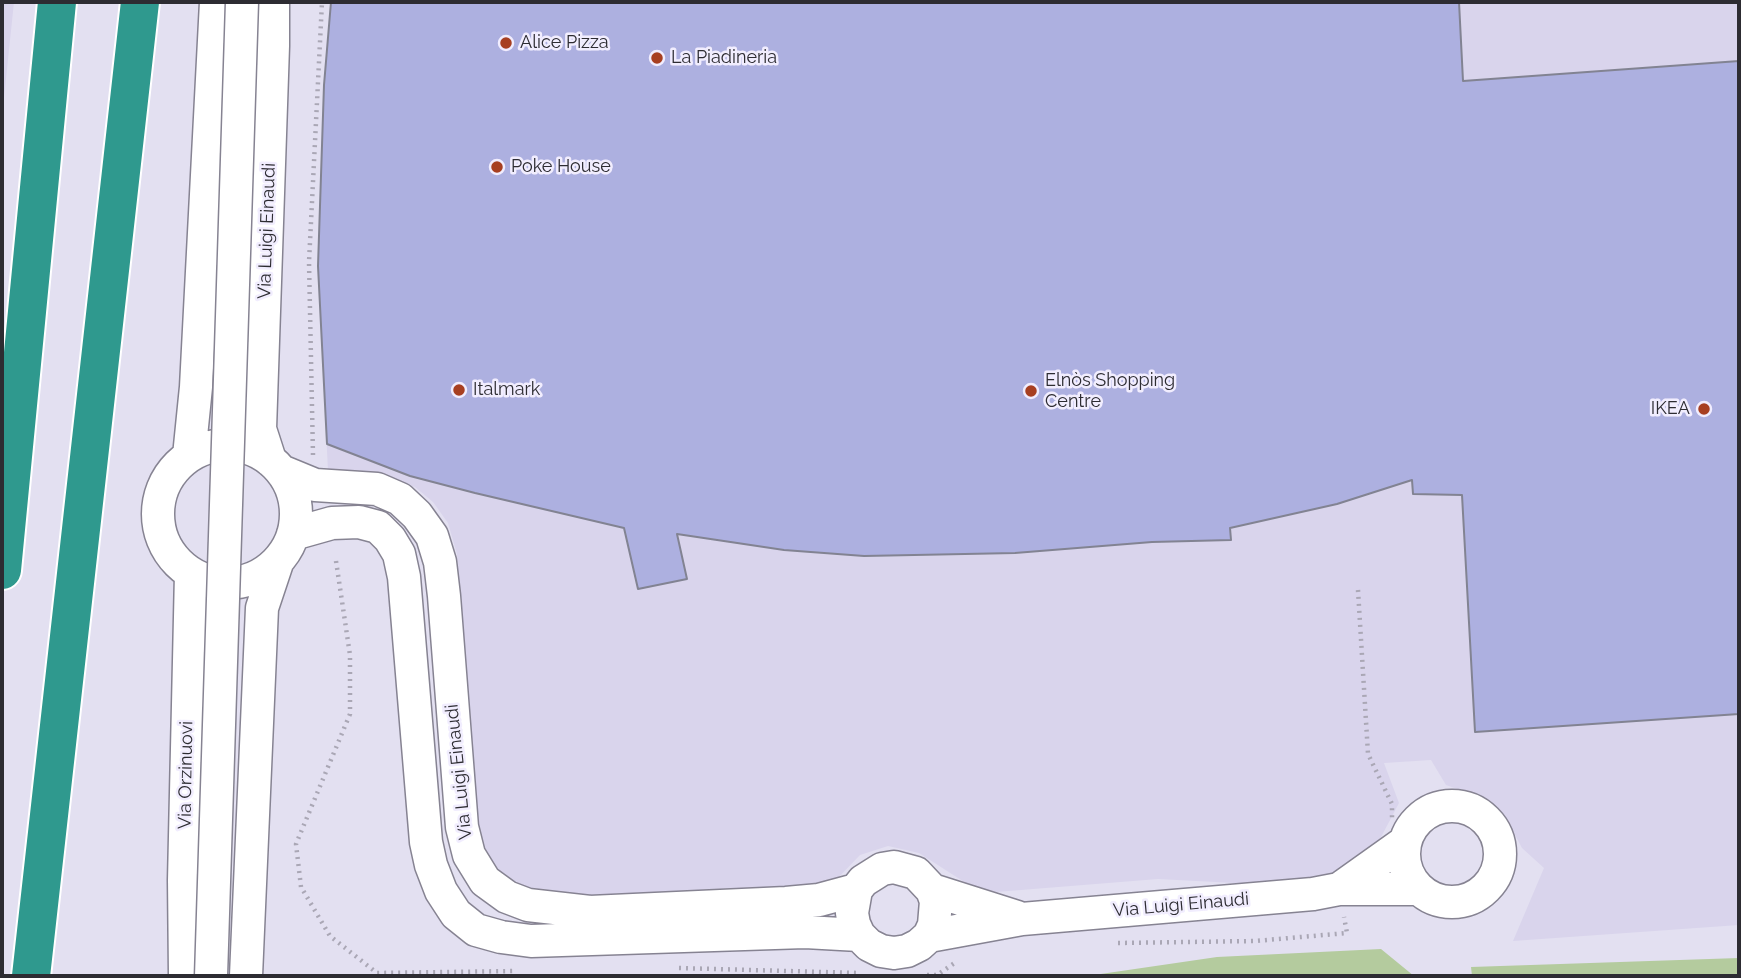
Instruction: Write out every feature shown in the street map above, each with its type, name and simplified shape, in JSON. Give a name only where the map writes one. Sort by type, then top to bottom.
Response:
[{"type":"highway","points":[[2,570],[57,2]]},
{"type":"highway","points":[[31,976],[140,2]]},
{"type":"street","points":[[216,2],[196,387],[189,456],[174,470],[162,491],[158,514],[162,537],[173,558],[191,573],[212,582],[236,583],[258,576],[277,563]]},
{"type":"street","points":[[211,976],[242,2]]},
{"type":"street","name":"Via Luigi Einaudi","points":[[246,976],[262,608],[277,563],[293,534],[295,501],[290,485],[275,465],[260,429],[273,2]]},
{"type":"street","name":"Via Luigi Einaudi","points":[[189,456],[209,447],[230,445],[251,449],[275,465],[315,485],[377,489],[400,499],[417,515],[432,536],[440,562],[462,827],[469,855],[485,881],[507,897],[528,905],[590,912],[808,901],[856,890],[872,874],[894,867],[916,873],[932,890],[1022,919]]},
{"type":"street","name":"Via Luigi Einaudi","points":[[293,534],[332,523],[359,522],[378,527],[390,539],[398,554],[404,577],[430,864],[440,891],[456,914],[476,930],[531,941],[805,932],[859,935],[881,951],[894,953],[907,951],[929,936],[1022,919],[1313,894],[1339,889],[1419,889]]},
{"type":"street","name":"Via Orzinuovi","points":[[185,976],[184,880],[191,573]]},
{"type":"street","points":[[1446,806],[1475,812],[1488,822],[1496,835],[1500,851],[1499,866],[1493,880],[1475,897],[1463,901],[1440,901],[1419,889],[1405,868],[1405,842],[1419,818],[1446,806]]},
{"type":"street","name":"Via Luigi Einaudi","points":[[1339,889],[1405,842]]},
{"type":"street","points":[[856,890],[852,913],[859,935]]},
{"type":"street","points":[[929,936],[937,913],[932,890]]},
{"type":"path","points":[[313,457],[309,262],[323,2]]},
{"type":"shaded area","points":[[2,2],[14,2],[2,117]]},
{"type":"shaded area","name":"Elnòs Shopping Centre","points":[[331,2],[1739,2],[1739,925],[1513,941],[1544,868],[1522,848],[1504,814],[1488,800],[1446,785],[1431,760],[1384,763],[1399,803],[1380,839],[1363,859],[1345,871],[1309,880],[1254,884],[1158,879],[996,892],[969,885],[919,853],[888,846],[860,855],[837,879],[822,887],[584,902],[524,888],[504,878],[487,861],[474,814],[457,554],[448,523],[433,502],[415,487],[383,477],[328,471],[318,266],[324,85]]},
{"type":"green space","points":[[1381,949],[1414,976],[1087,976],[1217,957]]},
{"type":"green space","points":[[1739,958],[1739,976],[1472,976],[1471,967]]},
{"type":"building","name":"Elnòs Shopping Centre","points":[[331,2],[1459,2],[1463,81],[1739,61],[1739,714],[1475,732],[1462,495],[1413,494],[1412,480],[1337,504],[1230,528],[1231,540],[1152,542],[1015,553],[864,556],[784,550],[677,534],[687,579],[638,589],[624,528],[410,476],[327,444],[318,266],[324,85]]},
{"type":"place","name":"Alice Pizza","points":[[506,43]]},
{"type":"place","name":"La Piadineria","points":[[657,58]]},
{"type":"place","name":"Poke House","points":[[497,167]]},
{"type":"place","name":"Italmark","points":[[459,390]]},
{"type":"place","name":"Elnòs Shopping Centre","points":[[1031,391]]},
{"type":"place","name":"IKEA","points":[[1704,409]]}]
